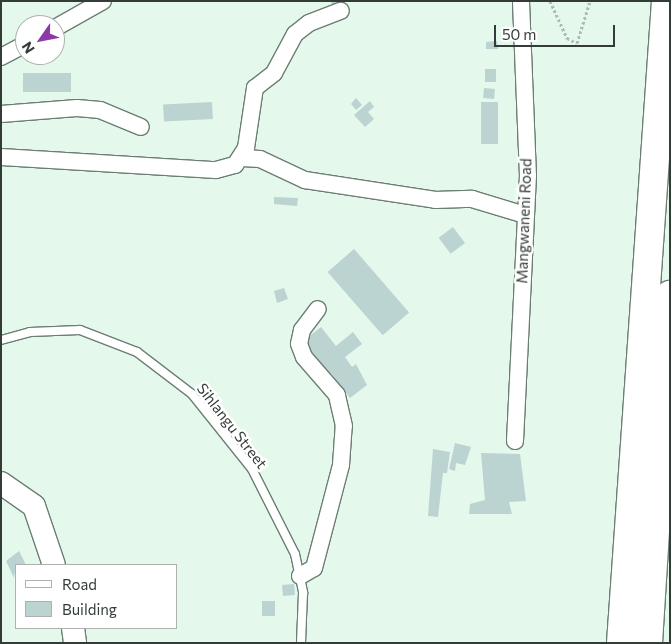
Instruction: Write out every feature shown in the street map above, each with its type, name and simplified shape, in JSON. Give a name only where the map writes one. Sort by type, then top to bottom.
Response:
[{"type":"highway","points":[[621,643],[666,1]]},
{"type":"highway","points":[[648,643],[670,295]]},
{"type":"street","points":[[65,22],[103,1]]},
{"type":"street","name":"Mangwaneni Road","points":[[515,442],[528,176],[521,1]]},
{"type":"street","points":[[1,157],[216,170],[235,165],[242,158],[255,88],[274,73],[295,34],[309,23],[341,11]]},
{"type":"street","points":[[1,56],[15,49]]},
{"type":"street","points":[[1,114],[77,108],[100,110],[141,127]]},
{"type":"street","points":[[242,158],[260,159],[305,180],[436,200],[472,199],[525,215]]},
{"type":"street","points":[[300,576],[314,568],[341,465],[344,426],[337,395],[304,357],[299,344],[302,330],[318,309]]},
{"type":"street","points":[[1,483],[34,506],[54,564]]},
{"type":"street","points":[[73,629],[74,643]]},
{"type":"lane","name":"Sihlangu Street","points":[[1,340],[30,332],[80,330],[137,352],[192,394],[252,469],[295,554],[303,593],[300,643]]},
{"type":"path","points":[[550,1],[567,38],[578,43],[590,1]]},
{"type":"building","points":[[331,1],[344,1],[345,2],[332,5]]},
{"type":"building","points":[[497,41],[498,49],[486,49],[486,42]]},
{"type":"building","points":[[485,69],[496,69],[496,82],[485,82]]},
{"type":"building","points":[[23,73],[71,73],[71,92],[23,92]]},
{"type":"building","points":[[484,88],[495,89],[494,99],[483,98]]},
{"type":"building","points":[[356,98],[362,105],[356,110],[351,104]]},
{"type":"building","points":[[370,101],[374,107],[368,112],[374,119],[365,127],[354,115]]},
{"type":"building","points":[[212,102],[213,119],[164,122],[163,105]]},
{"type":"building","points":[[481,102],[498,102],[498,144],[481,144]]},
{"type":"building","points":[[274,197],[298,198],[297,206],[274,204]]},
{"type":"building","points":[[453,227],[465,243],[451,254],[439,238]]},
{"type":"building","points":[[354,249],[409,312],[383,335],[328,272]]},
{"type":"building","points":[[284,288],[288,299],[277,303],[274,291]]},
{"type":"building","points":[[321,327],[336,346],[353,332],[362,344],[345,357],[352,367],[356,364],[367,385],[350,398],[331,373],[324,378],[314,366],[319,362],[303,341]]},
{"type":"building","points":[[455,443],[471,447],[465,465],[456,463],[455,471],[449,469]]},
{"type":"building","points":[[433,449],[450,452],[447,473],[443,473],[438,517],[428,516]]},
{"type":"building","points":[[481,453],[520,454],[526,501],[509,502],[512,514],[469,514],[470,504],[485,500]]},
{"type":"building","points":[[19,551],[26,564],[15,564],[14,578],[6,561]]},
{"type":"building","points":[[294,584],[295,595],[283,596],[282,585]]},
{"type":"building","points":[[262,601],[275,601],[275,616],[262,616]]}]
